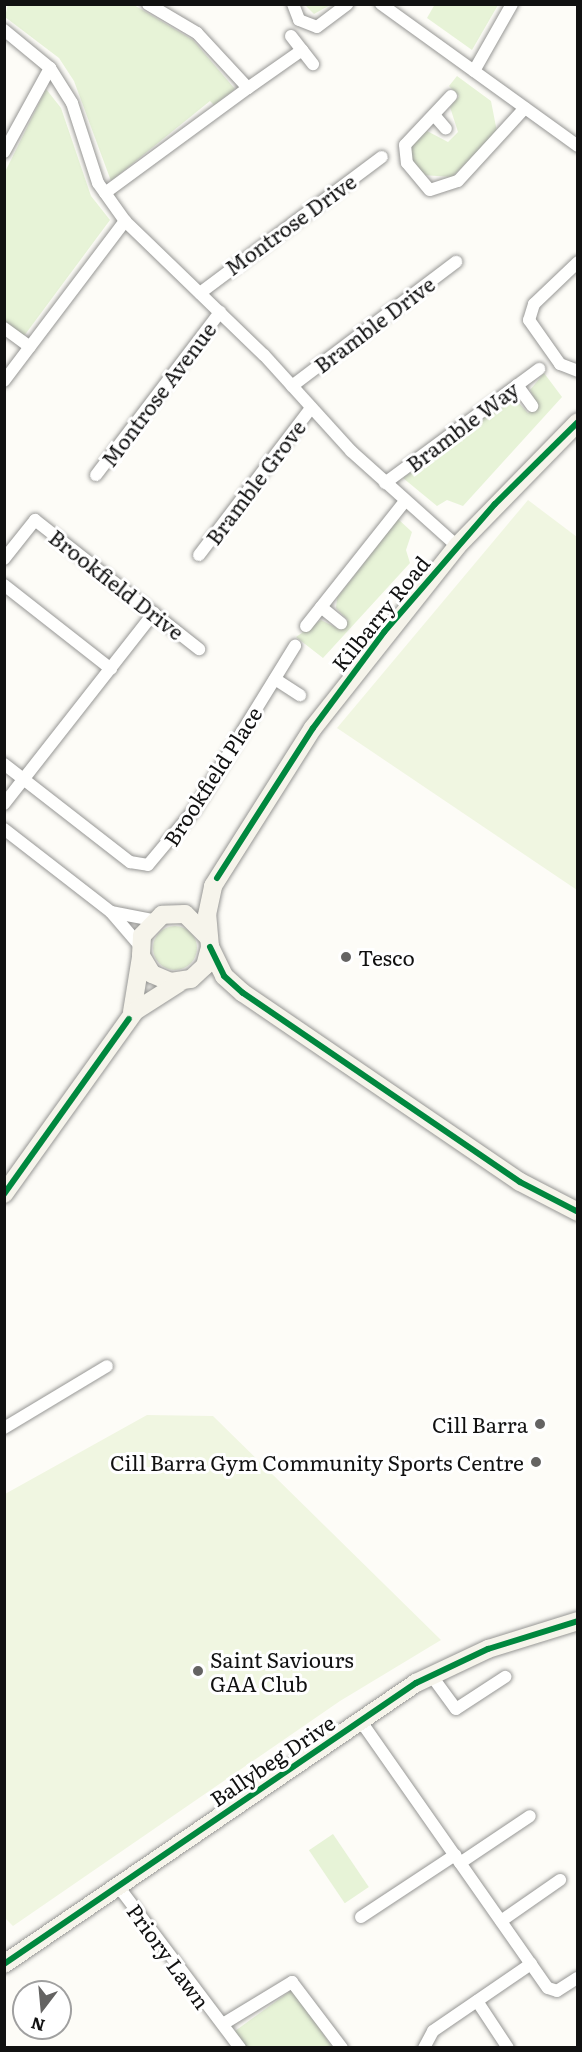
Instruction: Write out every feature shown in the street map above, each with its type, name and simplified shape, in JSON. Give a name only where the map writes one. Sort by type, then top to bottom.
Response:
[{"type":"street","points":[[148,4],[197,33],[248,88]]},
{"type":"street","points":[[293,4],[299,20],[317,27],[346,4]]},
{"type":"street","points":[[381,4],[578,146]]},
{"type":"street","points":[[474,71],[512,4]]},
{"type":"street","points":[[4,30],[50,68],[72,103],[105,194],[125,221],[220,312],[292,386],[310,408],[385,483],[457,546]]},
{"type":"street","points":[[291,36],[313,64]]},
{"type":"street","points":[[105,194],[302,50]]},
{"type":"street","points":[[4,152],[50,68]]},
{"type":"street","points":[[451,96],[409,137],[404,155],[420,183],[435,191],[469,170],[525,108]]},
{"type":"street","points":[[434,115],[446,129]]},
{"type":"street","name":"Montrose Drive","points":[[200,294],[382,157]]},
{"type":"street","points":[[4,381],[125,221]]},
{"type":"street","name":"Bramble Drive","points":[[292,386],[456,262]]},
{"type":"street","points":[[578,262],[534,304],[528,320],[560,364],[578,371]]},
{"type":"street","name":"Montrose Avenue","points":[[96,475],[220,312]]},
{"type":"street","points":[[4,328],[30,347]]},
{"type":"street","name":"Bramble Way","points":[[385,483],[538,369]]},
{"type":"street","points":[[517,385],[532,406]]},
{"type":"street","name":"Bramble Grove","points":[[199,555],[310,408]]},
{"type":"street","name":"Kilbarry Road","points":[[158,918],[197,898],[217,878],[339,690],[457,546],[578,422]]},
{"type":"street","points":[[306,626],[405,501]]},
{"type":"street","name":"Brookfield Drive","points":[[4,559],[35,520],[200,649]]},
{"type":"street","points":[[4,585],[111,669]]},
{"type":"street","points":[[321,607],[341,622]]},
{"type":"street","points":[[4,804],[154,613]]},
{"type":"street","name":"Brookfield Place","points":[[25,780],[143,866],[153,862],[194,810],[295,646]]},
{"type":"street","points":[[275,679],[300,695]]},
{"type":"street","points":[[4,764],[25,780]]},
{"type":"street","points":[[4,829],[111,912],[140,951],[152,974],[243,993]]},
{"type":"street","name":"Kilbarry Road","points":[[210,943],[208,904],[217,878]]},
{"type":"street","points":[[111,912],[158,918],[185,914],[210,943],[224,976],[243,993],[520,1182],[578,1212],[578,1226]]},
{"type":"street","points":[[129,1019],[140,987],[140,951],[158,918]]},
{"type":"street","points":[[4,1194],[129,1019],[156,993],[186,981],[205,966],[210,943]]},
{"type":"street","points":[[4,1428],[107,1366]]},
{"type":"street","name":"Ballybeg Drive","points":[[4,1964],[360,1720],[431,1675],[488,1648],[578,1620]]},
{"type":"street","points":[[431,1675],[456,1709],[505,1677]]},
{"type":"street","points":[[360,1720],[551,1991],[577,1978]]},
{"type":"street","points":[[361,1917],[530,1816]]},
{"type":"street","points":[[501,1921],[560,1880]]},
{"type":"street","name":"Priory Lawn","points":[[117,1886],[198,1999],[223,2024],[240,2048]]},
{"type":"street","points":[[424,2048],[430,2034],[531,1964]]},
{"type":"street","name":"Priory Lawn","points":[[223,2024],[292,1982],[342,2048]]},
{"type":"street","points":[[477,2001],[508,2048]]},
{"type":"green space","points":[[8,4],[134,5],[193,40],[235,89],[214,105],[210,101],[111,181],[74,81],[59,58],[5,17]]},
{"type":"green space","points":[[305,4],[330,5],[314,14]]},
{"type":"green space","points":[[435,4],[498,5],[472,50],[427,18]]},
{"type":"green space","points":[[457,76],[491,101],[497,132],[452,177],[422,175],[410,156],[411,146],[427,131],[448,142],[458,132],[450,107],[459,96],[449,86]]},
{"type":"green space","points":[[46,89],[61,108],[91,196],[110,220],[24,336],[5,321],[4,174]]},
{"type":"green space","points":[[544,373],[562,397],[463,506],[447,500],[437,506],[403,478],[505,402],[517,401],[528,413],[538,406],[530,390]]},
{"type":"green space","points":[[528,500],[577,537],[577,890],[337,728]]},
{"type":"green space","points":[[398,519],[412,532],[406,550],[410,563],[323,658],[296,637],[321,620],[341,630],[348,620],[336,608],[337,598]]},
{"type":"green space","points":[[175,926],[184,927],[191,932],[196,939],[196,957],[191,964],[184,969],[175,970],[166,969],[159,964],[154,957],[153,948],[154,939],[159,932],[166,927]]},
{"type":"green space","name":"Saint Saviours GAA Club","points":[[147,1415],[213,1416],[441,1640],[340,1701],[13,1926],[4,1917],[5,1494]]},
{"type":"green space","points":[[333,1834],[369,1887],[345,1903],[309,1850]]},
{"type":"green space","points":[[293,1989],[332,2047],[247,2047],[235,2031]]},
{"type":"cycle path","points":[[217,878],[313,728],[384,632],[495,504],[578,422]]},
{"type":"cycle path","points":[[210,947],[224,976],[243,993],[520,1182],[578,1212]]},
{"type":"cycle path","points":[[4,1194],[129,1019]]},
{"type":"cycle path","points":[[4,1964],[416,1683],[488,1649],[578,1621]]},
{"type":"place","name":"Tesco","points":[[346,957]]},
{"type":"place","name":"Cill Barra","points":[[540,1424]]},
{"type":"place","name":"Cill Barra Gym Community Sports Centre","points":[[536,1462]]},
{"type":"place","name":"Saint Saviours GAA Club","points":[[198,1671]]}]
